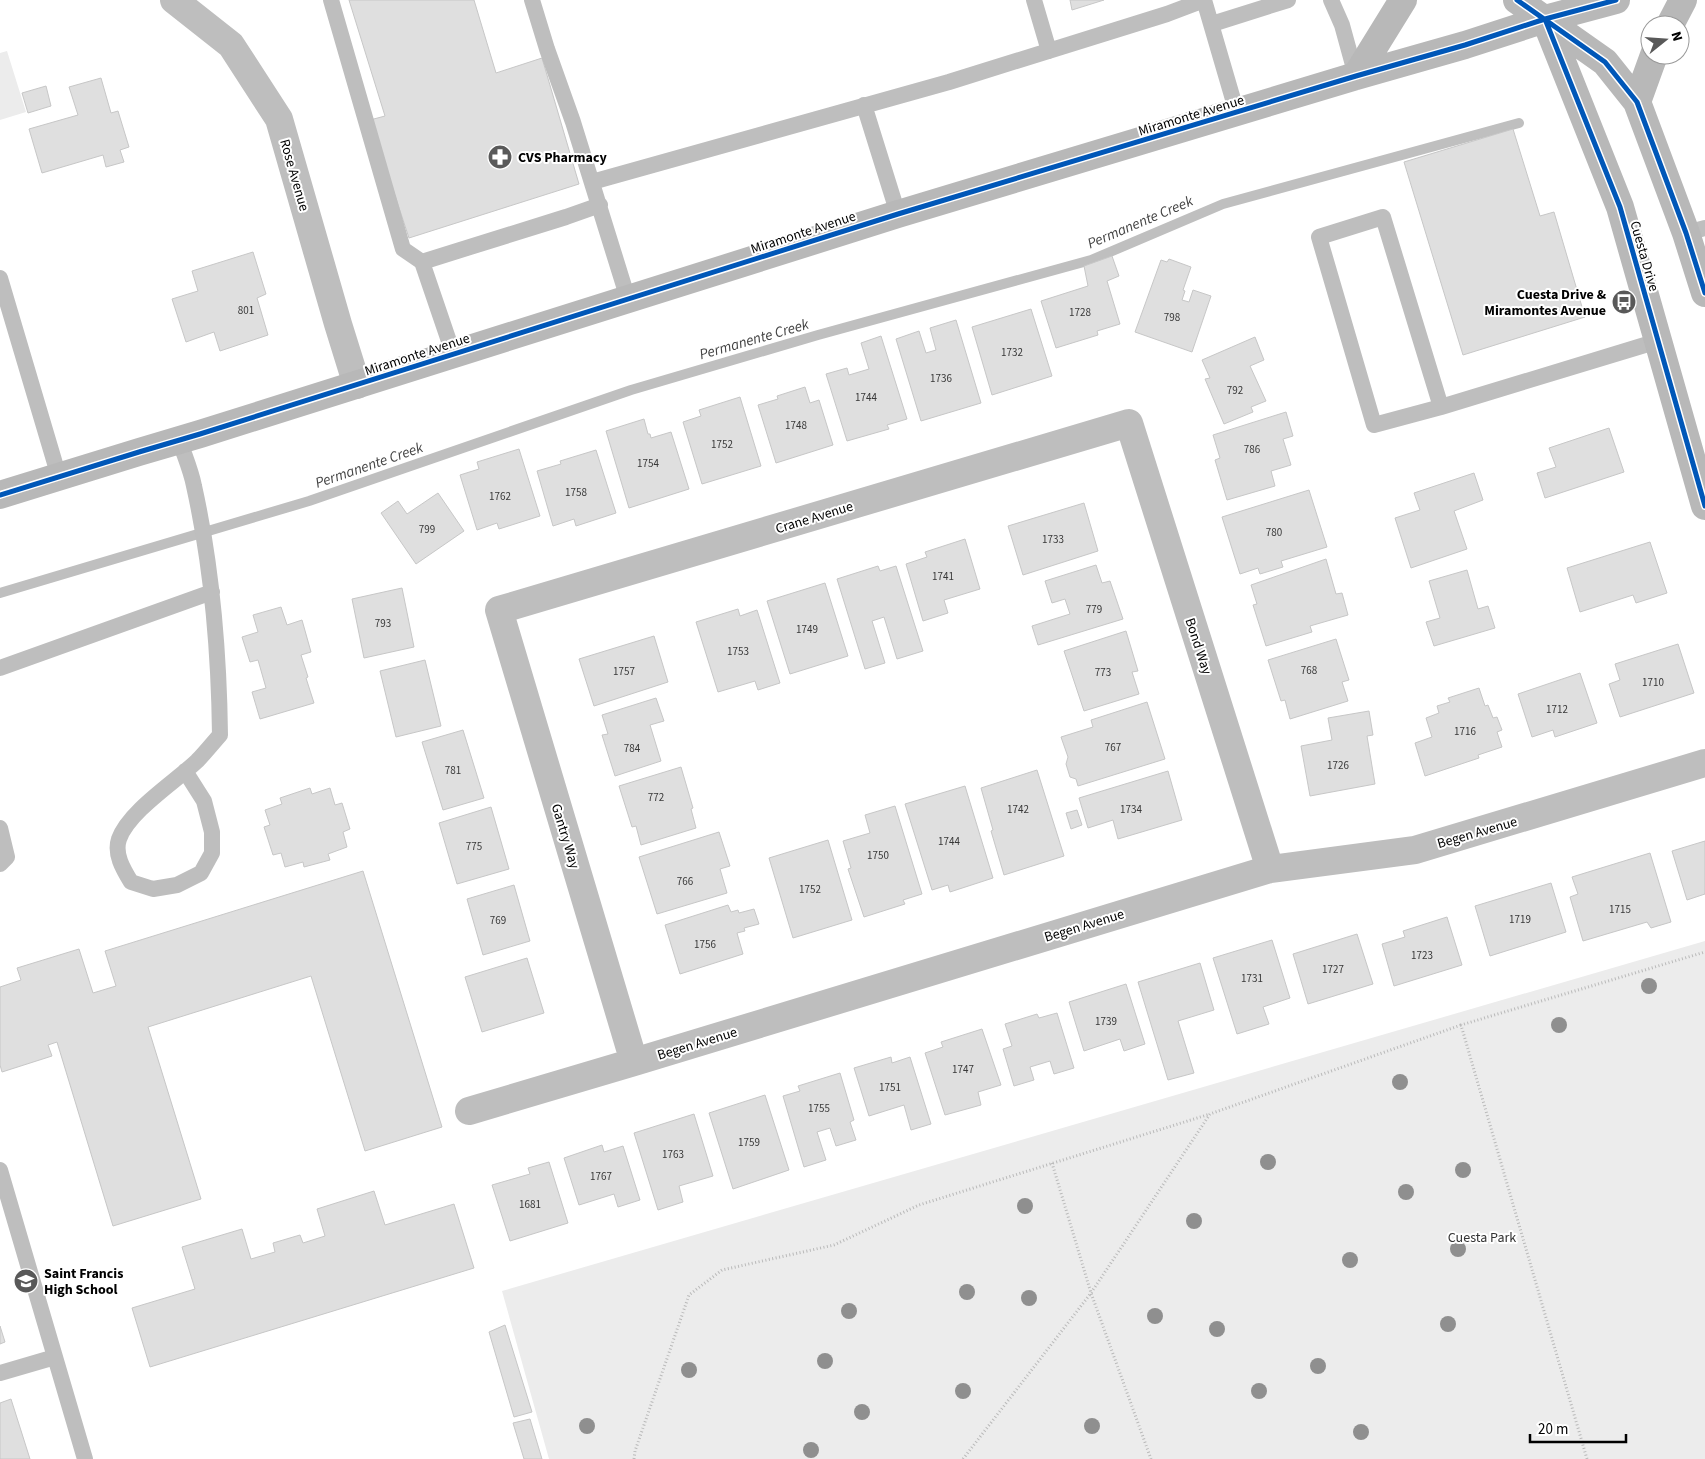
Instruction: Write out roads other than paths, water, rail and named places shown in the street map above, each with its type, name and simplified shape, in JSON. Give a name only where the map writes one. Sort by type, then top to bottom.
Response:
[{"type":"street","name":"Rose Avenue","points":[[174,0],[231,45],[279,119],[338,324],[358,385]]},
{"type":"street","points":[[1356,76],[1403,0]]},
{"type":"street","points":[[1517,0],[1606,62],[1637,102],[1696,230],[1705,293]]},
{"type":"street","name":"Miramonte Avenue","points":[[0,496],[898,214],[1465,45],[1545,19],[1616,0]]},
{"type":"street","points":[[1676,15],[1684,0]]},
{"type":"street","name":"Cuesta Drive","points":[[1545,19],[1620,206],[1705,506]]},
{"type":"street","points":[[1637,102],[1650,65]]},
{"type":"street","name":"Crane Avenue","points":[[500,610],[1129,423]]},
{"type":"street","name":"Bond Way","points":[[1129,423],[1270,869]]},
{"type":"street","name":"Gantry Way","points":[[500,610],[634,1062]]},
{"type":"street","name":"Begen Avenue","points":[[469,1111],[1270,869],[1415,850],[1705,763]]},
{"type":"lane","points":[[330,0],[403,249],[422,262],[453,353]]},
{"type":"lane","points":[[532,0],[600,205],[628,299]]},
{"type":"lane","points":[[1034,0],[1049,51]]},
{"type":"lane","points":[[592,182],[949,82],[1167,14],[1204,0],[1237,113]]},
{"type":"lane","points":[[1212,24],[1288,0]]},
{"type":"lane","points":[[1331,0],[1342,25],[1356,76]]},
{"type":"lane","points":[[864,105],[898,214]]},
{"type":"lane","points":[[422,262],[600,205]]},
{"type":"lane","points":[[1441,407],[1383,217],[1318,237],[1374,425],[1441,407],[1658,340]]},
{"type":"lane","points":[[0,278],[59,477]]},
{"type":"lane","points":[[179,439],[194,485],[212,592],[216,628],[220,735],[185,772],[132,818],[119,840],[119,863],[131,882],[153,889],[177,885],[202,873],[212,853],[212,832],[204,801],[185,772]]},
{"type":"lane","points":[[0,668],[212,592]]},
{"type":"lane","points":[[0,828],[7,857],[0,864]]},
{"type":"lane","points":[[0,1170],[85,1459]]},
{"type":"lane","points":[[0,1373],[55,1357]]},
{"type":"waterway","name":"Permanente Creek","points":[[0,593],[309,501],[631,390],[818,335],[1091,260],[1223,204],[1519,123]]},
{"type":"place","name":"CVS Pharmacy","points":[[500,157]]},
{"type":"place","name":"Cuesta Drive & Miramontes Avenue","points":[[1624,302]]},
{"type":"place","name":"Saint Francis High School","points":[[26,1281]]},
{"type":"park label","name":"Cuesta Park","points":[[1482,1237]]}]
